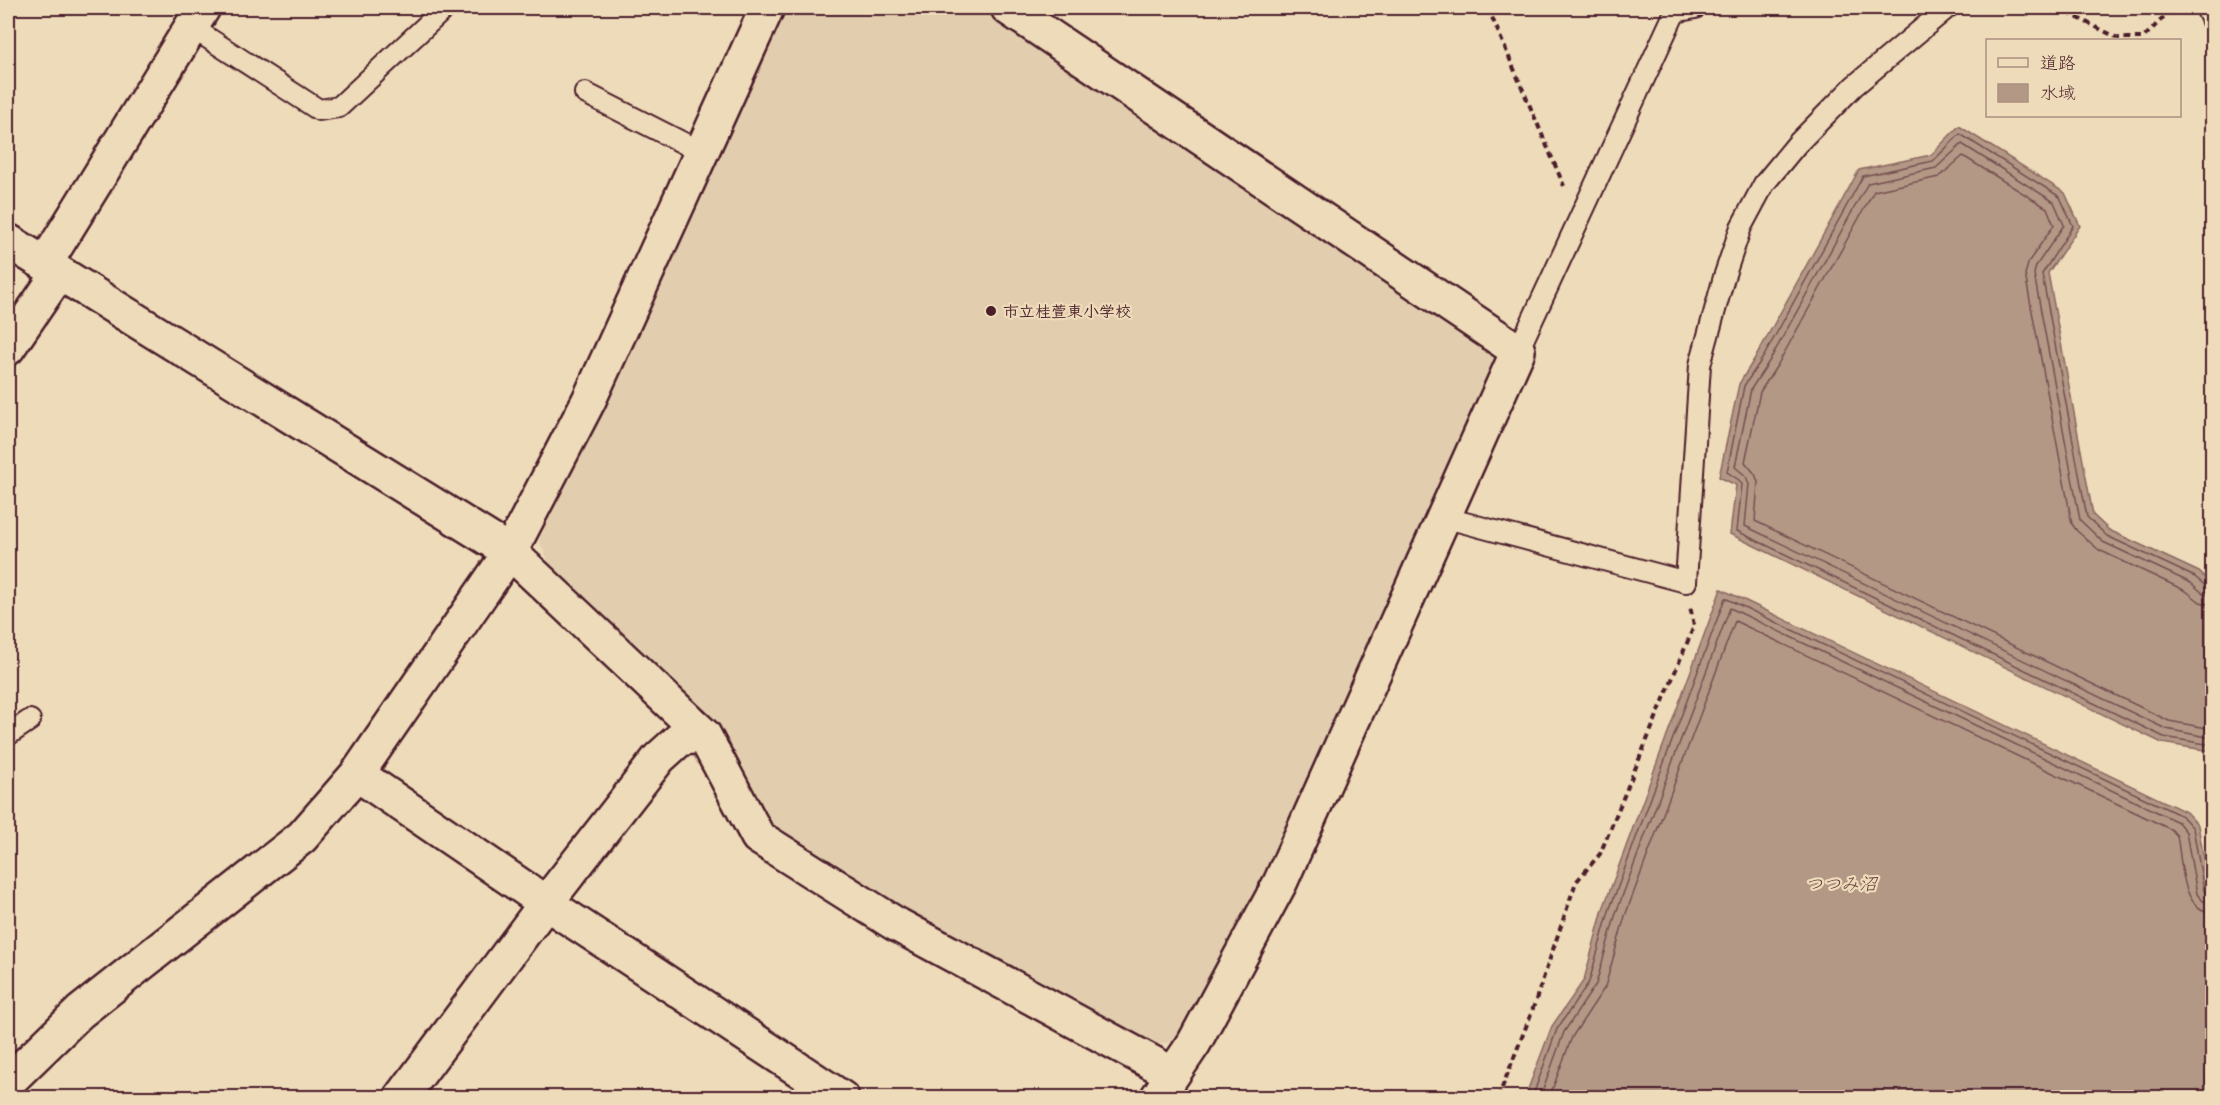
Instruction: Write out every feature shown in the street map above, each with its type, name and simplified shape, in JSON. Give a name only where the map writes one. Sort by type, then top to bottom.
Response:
[{"type":"street","points":[[8,1082],[80,1012],[302,837],[357,774],[510,552],[589,400],[767,8]]},
{"type":"street","points":[[8,241],[510,552],[704,735],[758,837],[894,923],[1165,1086],[1194,1043],[1280,884],[1518,351],[1008,8]]},
{"type":"street","points":[[8,348],[197,17]]},
{"type":"street","points":[[401,1098],[546,903],[659,758],[680,739],[704,735]]},
{"type":"street","points":[[357,774],[546,903],[842,1098]]},
{"type":"lane","points":[[197,17],[319,110],[339,107],[445,8]]},
{"type":"lane","points":[[1518,351],[1675,12],[1695,8]]},
{"type":"lane","points":[[1443,517],[1686,582],[1700,365],[1724,277],[1741,228],[1764,184],[1797,144],[1854,86],[1947,8]]},
{"type":"lane","points":[[2206,8],[2212,21]]},
{"type":"lane","points":[[585,93],[701,152]]},
{"type":"lane","points":[[8,735],[30,720]]},
{"type":"path","points":[[1488,8],[1579,222]]},
{"type":"path","points":[[2058,8],[2118,38],[2143,38],[2168,13],[2178,8]]},
{"type":"path","points":[[1498,1098],[1531,1014],[1576,882],[1600,854],[1694,626],[1686,582]]},
{"type":"shaded area","points":[[785,8],[995,8],[1495,348],[1500,370],[1269,882],[1183,1040],[1151,1045],[905,912],[769,824],[713,719],[552,570],[539,540]]},
{"type":"water","points":[[1959,126],[2065,193],[2080,226],[2048,273],[2093,515],[2109,530],[2199,572],[2212,584],[2211,751],[2162,743],[1730,534],[1736,485],[1719,477],[1739,384],[1859,170],[1931,155]]},
{"type":"water","name":"つつみ沼","points":[[1721,589],[2186,812],[2198,825],[2212,905],[2212,1097],[1525,1097],[1552,1026],[1584,980],[1603,909]]},
{"type":"place","name":"市立桂萱東小学校","points":[[991,311]]}]
